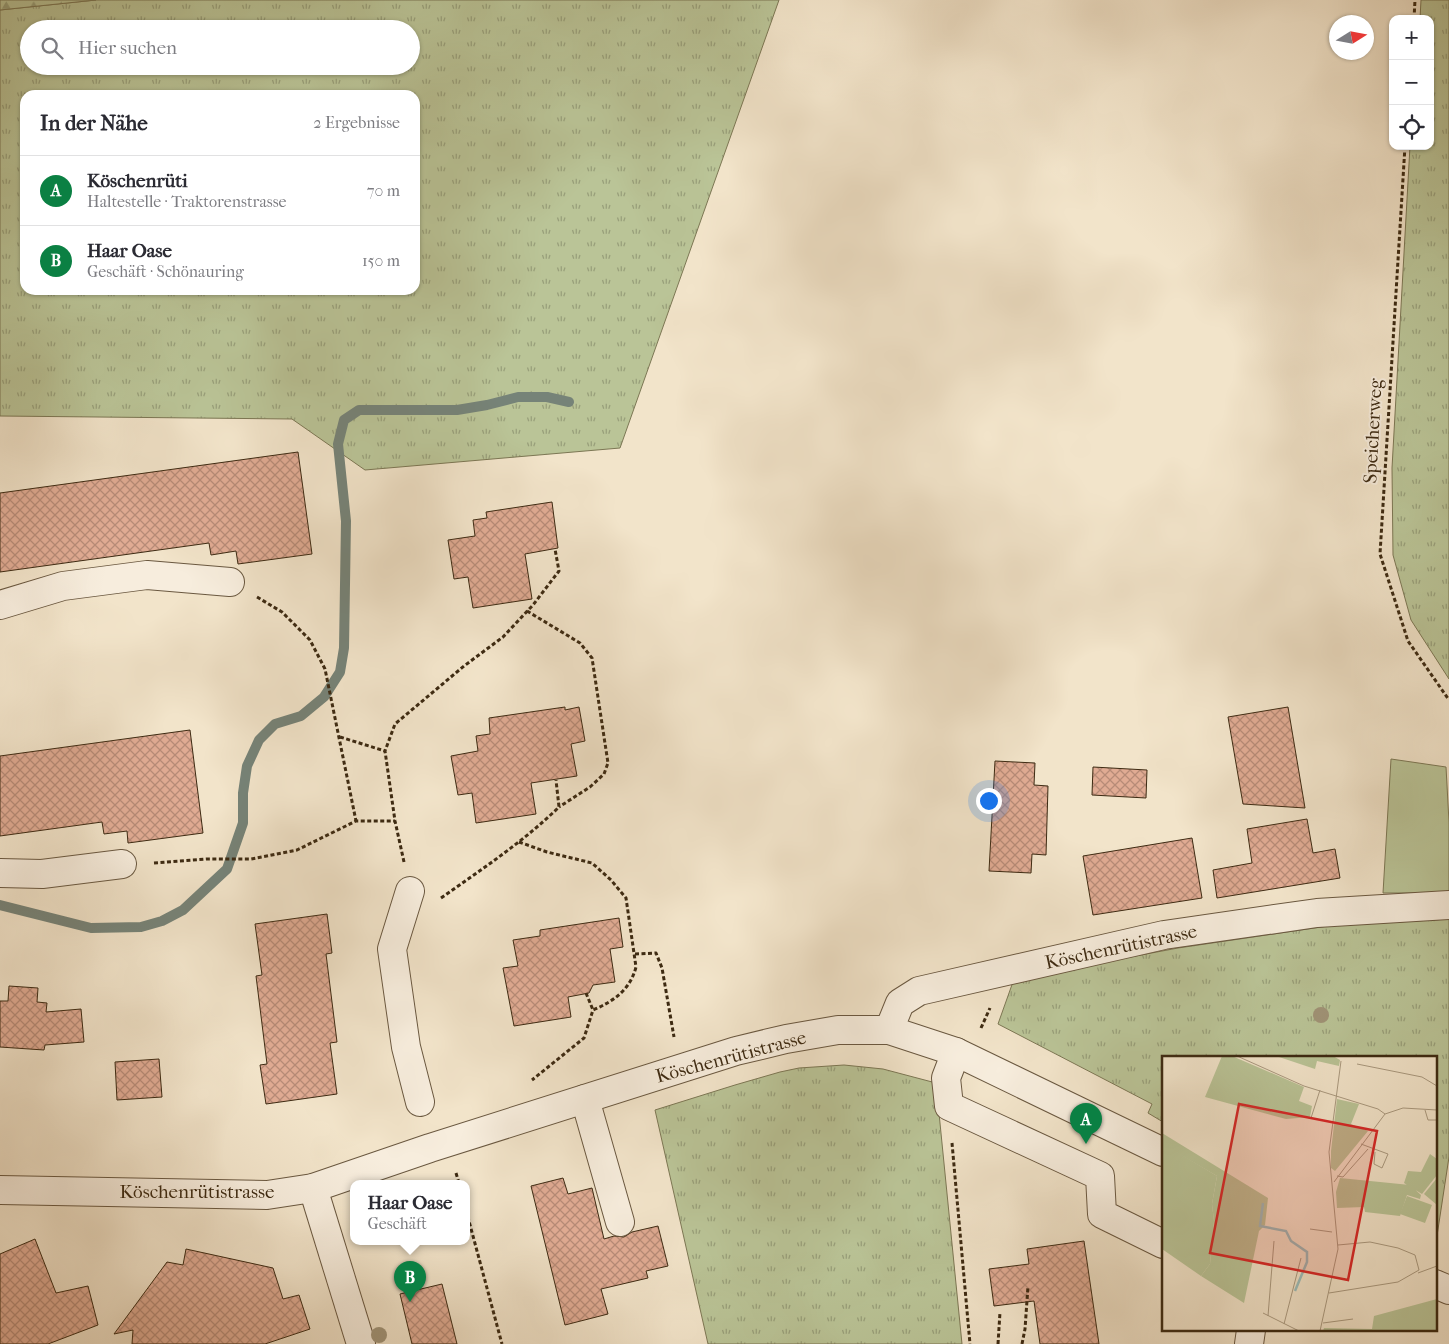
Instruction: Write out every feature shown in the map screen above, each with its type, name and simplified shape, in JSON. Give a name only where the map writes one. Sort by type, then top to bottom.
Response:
[{"type":"street","points":[[0,605],[63,586],[147,575],[230,582]]},
{"type":"street","points":[[0,873],[42,874],[122,864]]},
{"type":"street","points":[[410,891],[392,949],[406,1047],[420,1102]]},
{"type":"street","name":"Köschenrütistrasse","points":[[0,1190],[267,1195],[313,1188],[430,1148],[736,1051],[786,1039],[838,1030],[889,1030],[900,1003],[919,991],[1154,937],[1317,913],[1449,904]]},
{"type":"street","points":[[889,1030],[956,1052],[1162,1152]]},
{"type":"street","points":[[956,1052],[946,1078],[949,1106],[1100,1176],[1102,1214],[1162,1244]]},
{"type":"street","points":[[585,1100],[620,1222]]},
{"type":"street","points":[[313,1188],[361,1344]]},
{"type":"street","points":[[1436,1284],[1449,1290]]},
{"type":"path","points":[[1414,15],[1415,0]]},
{"type":"path","name":"Speicherweg","points":[[1405,150],[1380,554],[1408,641],[1449,700]]},
{"type":"path","points":[[410,891],[395,821],[385,751],[395,724],[464,666],[503,637],[527,611],[559,572],[555,549]]},
{"type":"path","points":[[230,582],[282,612],[310,640],[325,669],[356,821]]},
{"type":"path","points":[[438,899],[538,828],[559,807],[597,781],[604,774],[608,763],[592,658],[580,643],[527,611]]},
{"type":"path","points":[[340,737],[385,751]]},
{"type":"path","points":[[556,780],[559,807]]},
{"type":"path","points":[[122,864],[250,859],[297,850],[356,821],[395,821]]},
{"type":"path","points":[[519,842],[547,852],[592,863],[611,880],[626,898],[635,954],[636,968],[634,978],[625,990],[611,1002],[593,1010]]},
{"type":"path","points":[[635,954],[656,953],[662,968],[676,1050],[682,1069]]},
{"type":"path","points":[[530,1082],[584,1038],[593,1010],[586,994]]},
{"type":"path","points":[[949,1106],[970,1344]]},
{"type":"path","points":[[470,1225],[502,1344]]},
{"type":"path","points":[[1022,1344],[1028,1286]]},
{"type":"path","points":[[998,1344],[1000,1312]]},
{"type":"green space","points":[[0,0],[96,0],[0,10]]},
{"type":"green space","points":[[96,0],[779,0],[620,448],[365,470],[292,419],[0,416],[0,10]]},
{"type":"green space","points":[[1421,0],[1449,0],[1449,679],[1411,620],[1393,555],[1392,468],[1410,150],[1434,150],[1434,15],[1420,15]]},
{"type":"green space","points":[[1391,759],[1446,767],[1449,822],[1449,893],[1383,893]]},
{"type":"green space","points":[[1449,919],[1449,1157],[1436,1242],[1436,1056],[1162,1056],[1162,1121],[1148,1113],[1152,1104],[998,1024],[1014,979],[1178,948],[1328,926]]},
{"type":"green space","points":[[844,1065],[883,1069],[936,1083],[962,1344],[708,1344],[655,1110],[780,1072],[799,1068]]},
{"type":"building","points":[[298,452],[312,554],[238,564],[236,551],[211,555],[209,543],[0,572],[0,493]]},
{"type":"building","points":[[552,502],[558,548],[525,554],[532,599],[473,608],[468,577],[454,579],[448,540],[475,536],[473,520],[487,518],[486,512]]},
{"type":"building","points":[[565,707],[565,710],[579,707],[585,741],[571,744],[577,776],[531,783],[536,814],[476,823],[472,793],[458,795],[451,756],[478,751],[476,736],[490,734],[489,718]]},
{"type":"building","points":[[1288,707],[1305,808],[1243,804],[1228,717]]},
{"type":"building","points":[[190,730],[203,833],[128,843],[127,831],[104,834],[102,822],[0,836],[0,756]]},
{"type":"building","points":[[995,761],[1035,763],[1034,785],[1048,786],[1046,855],[1032,854],[1031,873],[989,871]]},
{"type":"building","points":[[1093,767],[1147,770],[1146,798],[1092,795]]},
{"type":"building","points":[[1307,819],[1313,853],[1335,849],[1340,878],[1217,898],[1213,870],[1252,863],[1247,829]]},
{"type":"building","points":[[1192,838],[1202,898],[1093,915],[1083,856]]},
{"type":"building","points":[[327,914],[332,953],[326,954],[337,1042],[330,1043],[337,1094],[266,1104],[260,1065],[267,1064],[256,976],[262,975],[255,924]]},
{"type":"building","points":[[619,918],[623,947],[610,949],[615,982],[593,985],[589,993],[568,997],[571,1017],[514,1026],[503,968],[518,966],[513,940],[540,936],[540,930]]},
{"type":"building","points":[[9,986],[38,988],[37,1002],[47,1003],[46,1012],[81,1009],[84,1042],[45,1045],[44,1050],[0,1047],[0,1001],[8,1001]]},
{"type":"building","points":[[159,1059],[162,1097],[117,1100],[115,1062]]},
{"type":"building","points":[[563,1178],[568,1194],[592,1188],[604,1239],[614,1236],[624,1237],[632,1232],[658,1226],[668,1266],[646,1271],[648,1278],[601,1289],[608,1314],[565,1325],[531,1186]]},
{"type":"building","points":[[35,1239],[56,1293],[88,1286],[98,1325],[48,1344],[0,1344],[0,1254]]},
{"type":"building","points":[[1084,1241],[1099,1344],[1040,1344],[1034,1301],[994,1306],[989,1269],[1029,1264],[1027,1249]]},
{"type":"building","points":[[186,1249],[273,1268],[283,1299],[299,1295],[310,1329],[265,1344],[132,1344],[133,1330],[114,1334],[167,1262],[183,1265]]},
{"type":"building","points":[[442,1284],[457,1344],[412,1344],[400,1294]]},
{"type":"waterway","points":[[0,905],[91,928],[141,927],[162,921],[183,910],[227,869],[243,823],[243,793],[247,766],[259,740],[275,724],[301,716],[324,697],[340,672],[344,648],[346,521],[338,444],[344,420],[359,410],[457,410],[518,397],[547,397],[569,402]]},
{"type":"place","name":"Köschenrüti","points":[[1086,1144]]},
{"type":"place","name":"Haar Oase","points":[[410,1302]]}]
